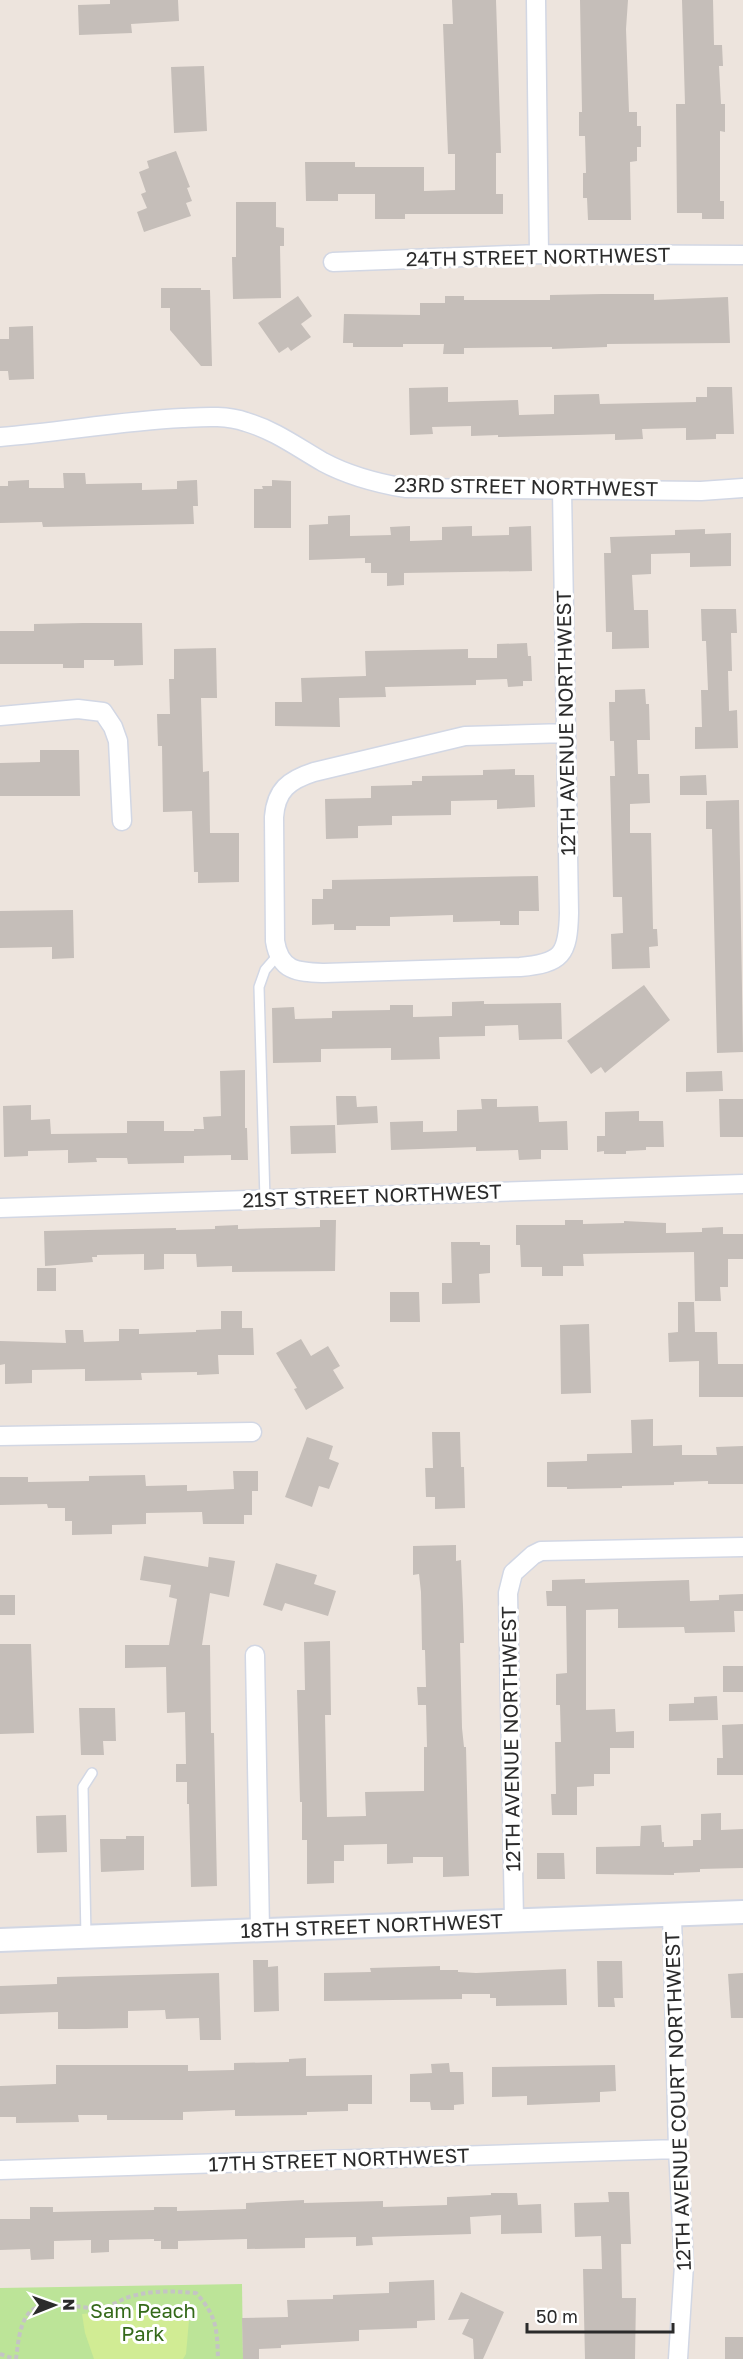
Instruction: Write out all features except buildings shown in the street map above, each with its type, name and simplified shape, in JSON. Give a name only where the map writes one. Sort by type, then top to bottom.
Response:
[{"type":"street","points":[[536,0],[539,254]]},
{"type":"street","name":"24TH STREET NORTHWEST","points":[[333,262],[539,254],[743,255]]},
{"type":"street","name":"23RD STREET NORTHWEST","points":[[0,437],[165,419],[228,418],[268,430],[324,462],[372,482],[405,488],[701,491],[743,488]]},
{"type":"street","name":"12TH AVENUE NORTHWEST","points":[[281,960],[295,970],[311,973],[392,972],[537,966],[551,962],[561,955],[567,944],[569,921],[562,489]]},
{"type":"street","points":[[0,716],[78,709],[103,712],[118,741],[122,821]]},
{"type":"street","points":[[281,960],[275,941],[274,817],[276,801],[283,787],[291,781],[314,772],[455,738],[479,734],[566,733]]},
{"type":"street","name":"21ST STREET NORTHWEST","points":[[0,1209],[743,1184]]},
{"type":"street","points":[[0,1436],[252,1432]]},
{"type":"street","name":"12TH AVENUE NORTHWEST","points":[[514,1920],[508,1593],[513,1573],[541,1551],[743,1547]]},
{"type":"street","points":[[255,1655],[260,1930]]},
{"type":"street","name":"18TH STREET NORTHWEST","points":[[0,1940],[743,1912]]},
{"type":"street","name":"12TH AVENUE COURT NORTHWEST","points":[[672,1915],[678,2149],[684,2265],[678,2359]]},
{"type":"street","name":"17TH STREET NORTHWEST","points":[[0,2170],[678,2149]]},
{"type":"lane","points":[[265,1200],[259,987],[265,970],[281,960]]},
{"type":"lane","points":[[86,1937],[83,1787],[92,1773]]},
{"type":"path","points":[[0,2354],[16,2359],[22,2328],[31,2311],[40,2307],[59,2304],[110,2307],[129,2297],[158,2290],[196,2293],[209,2308],[217,2331],[218,2359]]},
{"type":"green space","name":"Sam Peach Park","points":[[242,2284],[243,2359],[0,2359],[0,2288]]},
{"type":"green space","points":[[174,2307],[189,2320],[186,2354],[183,2359],[94,2359],[85,2333],[82,2314]]}]
